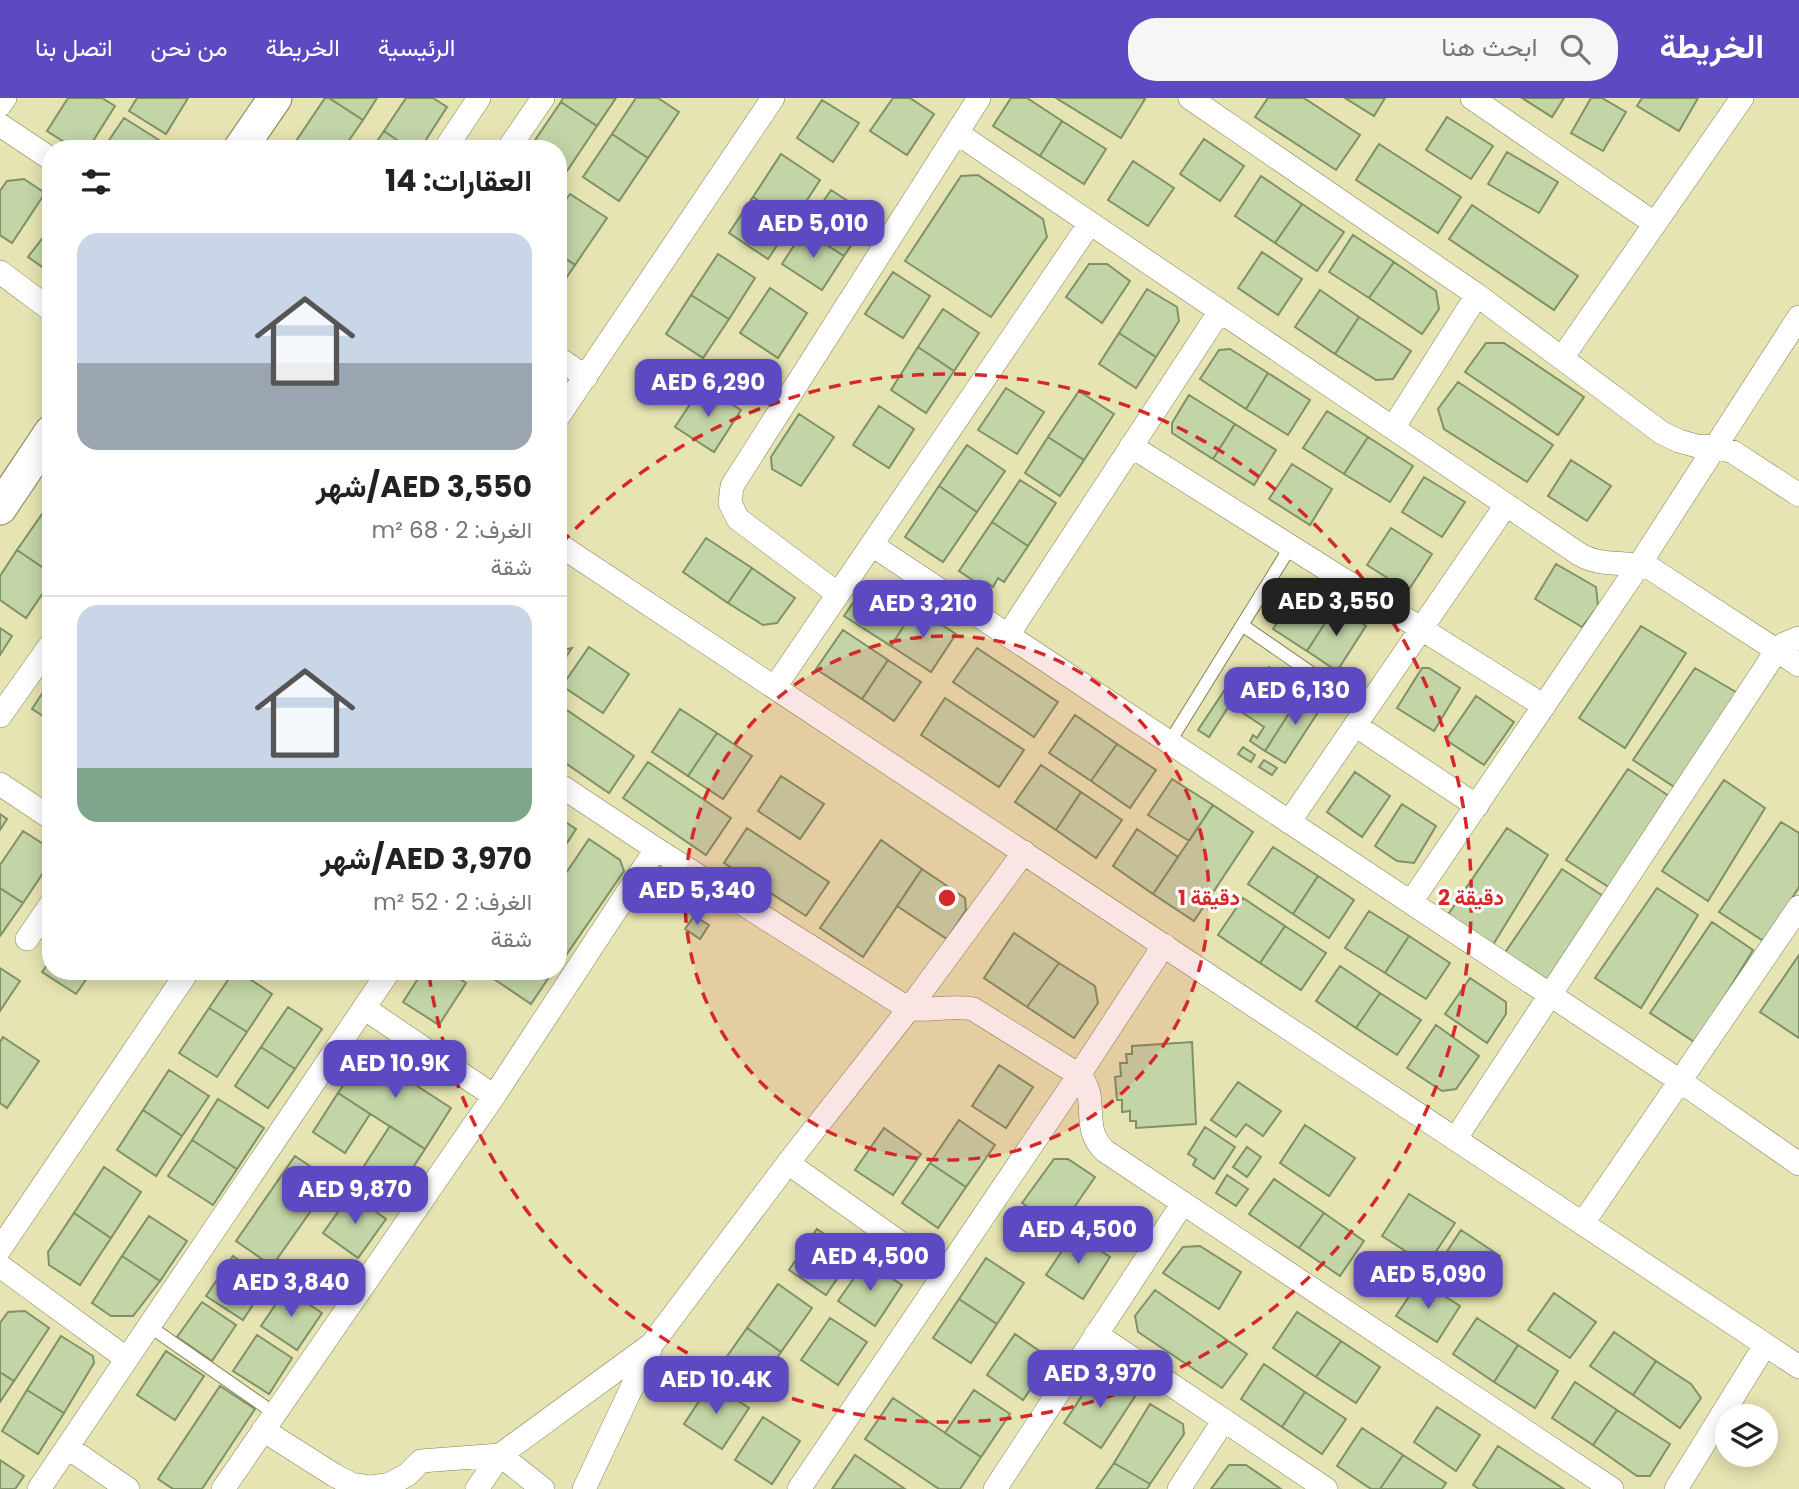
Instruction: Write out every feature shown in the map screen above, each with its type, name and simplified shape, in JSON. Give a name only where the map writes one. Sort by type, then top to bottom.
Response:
[{"type":"street","points":[[0,105],[5,98]]},
{"type":"street","points":[[246,140],[275,98]]},
{"type":"street","points":[[451,140],[479,98]]},
{"type":"street","points":[[514,140],[543,98]]},
{"type":"street","points":[[567,404],[773,98]]},
{"type":"street","points":[[838,594],[738,519],[730,503],[732,486],[979,98]]},
{"type":"street","points":[[1190,98],[1477,295],[1662,433],[1697,446],[1716,447],[1733,452],[1799,495]]},
{"type":"street","points":[[1472,98],[1654,223]]},
{"type":"street","points":[[1562,358],[1742,98]]},
{"type":"street","points":[[0,125],[42,153]]},
{"type":"street","points":[[957,133],[1587,559],[1605,564],[1639,565],[1660,573],[1799,665]]},
{"type":"street","points":[[775,687],[1090,223]]},
{"type":"street","points":[[0,272],[42,303]]},
{"type":"street","points":[[1393,428],[1477,295]]},
{"type":"street","points":[[1008,635],[1220,311]]},
{"type":"street","points":[[1411,902],[1639,565],[1799,317]]},
{"type":"street","points":[[567,364],[586,377]]},
{"type":"street","points":[[0,508],[42,445]]},
{"type":"street","points":[[1131,446],[1544,706]]},
{"type":"street","points":[[1289,822],[1506,505]]},
{"type":"street","points":[[872,545],[1680,1081],[1799,1164]]},
{"type":"street","points":[[567,550],[1799,1367]]},
{"type":"street","points":[[1455,1138],[1777,650],[1799,638]]},
{"type":"street","points":[[0,716],[42,657]]},
{"type":"street","points":[[1360,718],[1477,806]]},
{"type":"street","points":[[0,784],[42,812]]},
{"type":"street","points":[[567,790],[909,1009],[927,1011],[958,1006],[973,1009],[1079,1074],[1088,1087],[1091,1130],[1099,1145],[1612,1489]]},
{"type":"street","points":[[223,1489],[494,1096],[656,849]]},
{"type":"street","points":[[584,1489],[652,1344],[788,1163],[909,1009],[1024,852]]},
{"type":"street","points":[[1583,1223],[1799,907]]},
{"type":"street","points":[[27,939],[42,917]]},
{"type":"street","points":[[799,1489],[1164,945]]},
{"type":"street","points":[[0,1249],[182,980]]},
{"type":"street","points":[[39,1489],[383,980]]},
{"type":"street","points":[[364,1009],[494,1096]]},
{"type":"street","points":[[788,1163],[944,1274]]},
{"type":"street","points":[[1001,1487],[1183,1203]]},
{"type":"street","points":[[0,1266],[127,1359]]},
{"type":"street","points":[[1097,1334],[1326,1489]]},
{"type":"street","points":[[477,1489],[500,1455],[652,1344]]},
{"type":"street","points":[[1675,1489],[1765,1345]]},
{"type":"street","points":[[1180,1489],[1224,1420]]},
{"type":"street","points":[[269,1422],[334,1475],[351,1484],[370,1487],[390,1484],[407,1475],[421,1461],[500,1455],[543,1489]]},
{"type":"street","points":[[67,1447],[128,1489]]},
{"type":"lane","points":[[1169,743],[1290,546]]},
{"type":"lane","points":[[1242,625],[1360,718]]},
{"type":"lane","points":[[149,1326],[269,1422]]},
{"type":"building","points":[[68,98],[102,98],[115,106],[94,140],[61,140],[47,131]]},
{"type":"building","points":[[137,98],[188,98],[166,134],[129,111]]},
{"type":"building","points":[[325,98],[363,120],[349,140],[297,140]]},
{"type":"building","points":[[329,98],[377,98],[363,120]]},
{"type":"building","points":[[406,98],[433,98],[447,107],[426,140],[397,140],[384,131]]},
{"type":"building","points":[[563,98],[616,98],[597,126],[561,102]]},
{"type":"building","points":[[636,98],[658,98],[679,112],[648,158],[612,134]]},
{"type":"building","points":[[893,98],[910,98],[934,114],[907,155],[870,131]]},
{"type":"building","points":[[1011,98],[1027,98],[1062,121],[1040,156],[993,126]]},
{"type":"building","points":[[1056,98],[1143,98],[1145,99],[1121,138]]},
{"type":"building","points":[[1268,98],[1304,98],[1360,135],[1336,170],[1255,117]]},
{"type":"building","points":[[1345,98],[1385,98],[1374,116]]},
{"type":"building","points":[[1522,98],[1564,98],[1552,117]]},
{"type":"building","points":[[1591,98],[1602,98],[1626,112],[1603,151],[1571,133]]},
{"type":"building","points":[[1642,98],[1698,98],[1679,131],[1637,106]]},
{"type":"building","points":[[822,100],[859,123],[833,162],[797,138]]},
{"type":"building","points":[[561,102],[597,126],[567,171],[567,140],[535,140]]},
{"type":"building","points":[[1447,117],[1493,146],[1471,179],[1426,150]]},
{"type":"building","points":[[124,118],[159,140],[109,140]]},
{"type":"building","points":[[1062,121],[1106,149],[1084,184],[1040,156]]},
{"type":"building","points":[[384,131],[397,140],[378,140]]},
{"type":"building","points":[[612,134],[648,158],[619,201],[583,177]]},
{"type":"building","points":[[1204,139],[1244,166],[1220,201],[1180,174]]},
{"type":"building","points":[[1379,144],[1461,197],[1438,233],[1356,180]]},
{"type":"building","points":[[1507,152],[1558,182],[1539,213],[1488,184]]},
{"type":"building","points":[[781,154],[820,180],[792,223],[753,197]]},
{"type":"building","points":[[1133,161],[1174,188],[1148,226],[1108,200]]},
{"type":"building","points":[[978,175],[1043,219],[1047,237],[991,317],[905,261],[961,176]]},
{"type":"building","points":[[1261,176],[1302,204],[1275,243],[1235,216]]},
{"type":"building","points":[[24,179],[42,191],[42,198],[12,243],[0,235],[0,191],[7,181]]},
{"type":"building","points":[[831,190],[871,216],[844,256],[804,230]]},
{"type":"building","points":[[570,194],[607,218],[575,265],[567,259],[567,198]]},
{"type":"building","points":[[753,197],[792,223],[768,259],[729,233]]},
{"type":"building","points":[[1302,204],[1344,232],[1317,271],[1275,243]]},
{"type":"building","points":[[1472,205],[1578,276],[1554,310],[1449,239]]},
{"type":"building","points":[[804,230],[844,256],[822,290],[782,264]]},
{"type":"building","points":[[1353,235],[1394,262],[1369,298],[1329,272]]},
{"type":"building","points":[[42,239],[42,267],[28,257]]},
{"type":"building","points":[[1262,252],[1302,279],[1278,315],[1238,288]]},
{"type":"building","points":[[718,254],[755,278],[729,319],[691,295]]},
{"type":"building","points":[[567,259],[575,265],[567,277]]},
{"type":"building","points":[[1394,262],[1436,291],[1439,309],[1422,334],[1369,298]]},
{"type":"building","points":[[1089,264],[1107,264],[1130,281],[1102,323],[1066,297]]},
{"type":"building","points":[[893,272],[930,296],[903,338],[865,314]]},
{"type":"building","points":[[770,288],[807,313],[778,358],[740,333]]},
{"type":"building","points":[[1147,289],[1177,307],[1179,321],[1156,357],[1119,333]]},
{"type":"building","points":[[1320,290],[1359,317],[1335,354],[1295,327]]},
{"type":"building","points":[[691,295],[729,319],[703,358],[666,334]]},
{"type":"building","points":[[943,309],[979,333],[954,371],[918,347]]},
{"type":"building","points":[[1359,317],[1411,351],[1393,379],[1376,380],[1335,354]]},
{"type":"building","points":[[1119,333],[1156,357],[1136,388],[1099,364]]},
{"type":"building","points":[[1486,343],[1504,343],[1584,397],[1558,435],[1465,372]]},
{"type":"building","points":[[918,347],[954,371],[926,413],[891,390]]},
{"type":"building","points":[[1230,349],[1268,373],[1246,409],[1200,379],[1219,350]]},
{"type":"building","points":[[1268,373],[1310,400],[1288,435],[1246,409]]},
{"type":"building","points":[[1458,382],[1553,445],[1527,482],[1444,429],[1438,409]]},
{"type":"building","points":[[702,386],[741,410],[714,452],[675,427]]},
{"type":"building","points":[[1006,388],[1044,412],[1017,454],[978,430]]},
{"type":"building","points":[[1079,391],[1114,414],[1084,460],[1048,437]]},
{"type":"building","points":[[1189,395],[1235,424],[1213,459],[1172,433],[1172,423]]},
{"type":"building","points":[[879,406],[914,429],[889,468],[853,445]]},
{"type":"building","points":[[1327,411],[1368,437],[1344,474],[1303,448]]},
{"type":"building","points":[[799,414],[834,437],[801,486],[772,469],[771,457]]},
{"type":"building","points":[[1235,424],[1276,450],[1254,485],[1213,459]]},
{"type":"building","points":[[1048,437],[1084,460],[1060,496],[1025,473]]},
{"type":"building","points":[[1368,437],[1413,466],[1390,502],[1344,474]]},
{"type":"building","points":[[967,445],[1005,471],[977,512],[939,486]]},
{"type":"building","points":[[1571,460],[1611,486],[1587,521],[1548,496]]},
{"type":"building","points":[[1292,464],[1332,489],[1310,525],[1269,499]]},
{"type":"building","points":[[1424,477],[1465,502],[1442,537],[1402,512]]},
{"type":"building","points":[[1020,480],[1056,503],[1028,546],[992,522]]},
{"type":"building","points":[[939,486],[977,512],[943,562],[905,537]]},
{"type":"building","points":[[42,514],[42,567],[17,550]]},
{"type":"building","points":[[992,522],[1028,546],[1004,582],[998,578],[993,587],[986,582],[983,587],[959,571]]},
{"type":"building","points":[[1391,528],[1432,554],[1408,591],[1367,565]]},
{"type":"building","points":[[706,538],[752,568],[728,603],[683,572]]},
{"type":"building","points":[[17,550],[42,567],[42,594],[26,618],[0,600],[0,576]]},
{"type":"building","points":[[1556,564],[1596,587],[1598,606],[1582,627],[1535,599]]},
{"type":"building","points":[[752,568],[795,598],[777,623],[763,625],[728,603]]},
{"type":"building","points":[[1302,584],[1336,606],[1307,651],[1273,629]]},
{"type":"building","points":[[883,588],[915,608],[891,646],[844,616],[862,590]]},
{"type":"building","points":[[1336,606],[1366,626],[1337,671],[1307,651]]},
{"type":"building","points":[[915,608],[956,634],[931,672],[891,646]]},
{"type":"building","points":[[1641,626],[1686,653],[1625,748],[1579,718]]},
{"type":"building","points":[[0,628],[12,636],[0,655]]},
{"type":"building","points":[[843,630],[888,660],[862,699],[816,669]]},
{"type":"building","points":[[589,647],[629,674],[603,713],[567,689],[567,679]]},
{"type":"building","points":[[977,648],[1058,702],[1034,737],[953,682]]},
{"type":"building","points":[[888,660],[921,682],[894,721],[862,699]]},
{"type":"building","points":[[1269,667],[1304,690],[1265,751],[1250,741],[1253,735],[1257,738],[1264,727],[1240,711]]},
{"type":"building","points":[[1422,668],[1429,668],[1460,688],[1434,731],[1397,708]]},
{"type":"building","points":[[1695,668],[1741,695],[1679,790],[1633,760]]},
{"type":"building","points":[[1226,688],[1236,695],[1209,737],[1198,730]]},
{"type":"building","points":[[1304,690],[1324,703],[1285,763],[1265,751]]},
{"type":"building","points":[[42,694],[42,715],[32,709]]},
{"type":"building","points":[[1476,696],[1514,722],[1484,765],[1446,740]]},
{"type":"building","points":[[945,698],[1024,750],[999,787],[921,735]]},
{"type":"building","points":[[680,709],[717,733],[688,776],[652,752]]},
{"type":"building","points":[[567,710],[634,756],[609,793],[567,764]]},
{"type":"building","points":[[1075,715],[1117,744],[1091,781],[1049,753]]},
{"type":"building","points":[[717,733],[752,756],[723,799],[688,776]]},
{"type":"building","points":[[1117,744],[1156,770],[1130,808],[1091,781]]},
{"type":"building","points":[[1243,747],[1255,755],[1251,762],[1238,754]]},
{"type":"building","points":[[1264,760],[1277,768],[1272,775],[1259,767]]},
{"type":"building","points":[[648,762],[731,818],[706,855],[623,798]]},
{"type":"building","points":[[1041,765],[1081,792],[1056,830],[1015,802]]},
{"type":"building","points":[[1628,769],[1669,796],[1612,889],[1566,860]]},
{"type":"building","points":[[1355,772],[1390,796],[1362,837],[1327,812]]},
{"type":"building","points":[[781,776],[824,804],[800,839],[758,811]]},
{"type":"building","points":[[1172,779],[1213,805],[1189,841],[1148,815]]},
{"type":"building","points":[[1724,780],[1765,808],[1708,901],[1662,871]]},
{"type":"building","points":[[1081,792],[1122,820],[1096,858],[1056,830]]},
{"type":"building","points":[[1402,804],[1436,826],[1414,863],[1397,861],[1375,846]]},
{"type":"building","points":[[1213,805],[1253,832],[1194,921],[1153,894]]},
{"type":"building","points":[[0,814],[7,819],[0,830]]},
{"type":"building","points":[[1781,822],[1799,833],[1799,887],[1765,942],[1719,912]]},
{"type":"building","points":[[567,823],[576,829],[567,843]]},
{"type":"building","points":[[747,828],[829,882],[806,916],[724,863]]},
{"type":"building","points":[[1507,828],[1548,855],[1491,948],[1445,919]]},
{"type":"building","points":[[1137,829],[1178,857],[1153,894],[1113,866]]},
{"type":"building","points":[[23,831],[42,843],[42,874],[23,903],[0,888],[0,865]]},
{"type":"building","points":[[589,839],[620,860],[624,871],[567,954],[567,872]]},
{"type":"building","points":[[881,840],[922,869],[863,957],[820,928]]},
{"type":"building","points":[[1273,847],[1318,876],[1293,914],[1248,884]]},
{"type":"building","points":[[922,869],[965,898],[966,910],[947,939],[897,906]]},
{"type":"building","points":[[1562,869],[1603,896],[1547,989],[1500,960]]},
{"type":"building","points":[[1318,876],[1354,900],[1329,938],[1293,914]]},
{"type":"building","points":[[0,888],[23,903],[0,936]]},
{"type":"building","points":[[1657,888],[1698,915],[1641,1008],[1595,978]]},
{"type":"building","points":[[1243,898],[1285,926],[1260,963],[1218,935]]},
{"type":"building","points":[[1369,911],[1409,936],[1385,973],[1345,948]]},
{"type":"building","points":[[694,916],[709,925],[700,939],[685,929]]},
{"type":"building","points":[[1712,922],[1753,950],[1696,1043],[1650,1013]]},
{"type":"building","points":[[1285,926],[1326,953],[1301,990],[1260,963]]},
{"type":"building","points":[[1014,933],[1059,963],[1027,1007],[984,978]]},
{"type":"building","points":[[1409,936],[1450,963],[1426,999],[1385,973]]},
{"type":"building","points":[[1799,955],[1799,1038],[1760,1012]]},
{"type":"building","points":[[1059,963],[1095,986],[1098,1003],[1074,1038],[1027,1007]]},
{"type":"building","points":[[1340,966],[1380,993],[1356,1028],[1316,1001]]},
{"type":"building","points":[[0,968],[20,981],[0,1011]]},
{"type":"building","points":[[1470,978],[1506,1002],[1506,1014],[1487,1043],[1445,1014]]},
{"type":"building","points":[[54,980],[86,980],[76,994]]},
{"type":"building","points":[[228,980],[251,980],[272,994],[247,1032],[209,1008]]},
{"type":"building","points":[[417,980],[461,980],[466,983],[439,1025],[403,1002]]},
{"type":"building","points":[[495,980],[547,980],[531,1004]]},
{"type":"building","points":[[1380,993],[1421,1020],[1397,1055],[1356,1028]]},
{"type":"building","points":[[288,1007],[322,1029],[295,1069],[261,1047]]},
{"type":"building","points":[[209,1008],[247,1032],[217,1077],[179,1053]]},
{"type":"building","points":[[1436,1025],[1479,1056],[1456,1089],[1442,1091],[1407,1068]]},
{"type":"building","points":[[3,1037],[39,1061],[7,1108],[0,1103],[0,1042]]},
{"type":"building","points":[[1192,1042],[1196,1124],[1136,1128],[1136,1121],[1130,1121],[1130,1111],[1122,1112],[1122,1100],[1117,1100],[1115,1077],[1121,1076],[1120,1063],[1127,1063],[1126,1054],[1132,1054],[1132,1046]]},
{"type":"building","points":[[261,1047],[295,1069],[268,1108],[235,1086]]},
{"type":"building","points":[[365,1052],[451,1108],[425,1149],[338,1093]]},
{"type":"building","points":[[999,1065],[1033,1087],[1006,1128],[972,1106]]},
{"type":"building","points":[[169,1070],[209,1096],[182,1136],[143,1110]]},
{"type":"building","points":[[1238,1082],[1281,1111],[1263,1136],[1246,1124],[1236,1137],[1211,1120]]},
{"type":"building","points":[[338,1093],[370,1114],[345,1153],[313,1132]]},
{"type":"building","points":[[218,1099],[264,1128],[237,1169],[192,1140]]},
{"type":"building","points":[[143,1110],[182,1136],[156,1176],[117,1150]]},
{"type":"building","points":[[959,1120],[995,1145],[966,1187],[930,1163]]},
{"type":"building","points":[[1305,1125],[1355,1158],[1329,1196],[1280,1163]]},
{"type":"building","points":[[390,1126],[425,1149],[399,1189],[364,1166]]},
{"type":"building","points":[[1205,1127],[1235,1147],[1214,1179],[1193,1165],[1196,1159],[1188,1154]]},
{"type":"building","points":[[884,1128],[921,1154],[893,1195],[855,1170]]},
{"type":"building","points":[[192,1140],[237,1169],[213,1205],[168,1176]]},
{"type":"building","points":[[1247,1147],[1261,1157],[1247,1177],[1233,1167]]},
{"type":"building","points":[[295,1156],[332,1181],[272,1266],[236,1241]]},
{"type":"building","points":[[1054,1159],[1068,1159],[1095,1177],[1060,1228],[1022,1203]]},
{"type":"building","points":[[930,1163],[966,1187],[938,1228],[902,1203]]},
{"type":"building","points":[[104,1167],[141,1192],[111,1238],[74,1213]]},
{"type":"building","points":[[1227,1175],[1248,1189],[1236,1206],[1216,1193]]},
{"type":"building","points":[[1274,1179],[1324,1213],[1299,1248],[1249,1214]]},
{"type":"building","points":[[351,1194],[386,1219],[358,1258],[323,1233]]},
{"type":"building","points":[[1409,1194],[1455,1223],[1427,1265],[1382,1236]]},
{"type":"building","points":[[74,1213],[111,1238],[80,1285],[49,1265],[48,1252]]},
{"type":"building","points":[[1324,1213],[1364,1241],[1340,1276],[1299,1248]]},
{"type":"building","points":[[149,1216],[187,1241],[160,1281],[122,1256]]},
{"type":"building","points":[[817,1229],[854,1254],[826,1295],[789,1270]]},
{"type":"building","points":[[1461,1230],[1500,1256],[1477,1290],[1438,1265]]},
{"type":"building","points":[[1074,1233],[1110,1257],[1083,1299],[1046,1275]]},
{"type":"building","points":[[1200,1246],[1241,1272],[1219,1309],[1163,1273],[1183,1247]]},
{"type":"building","points":[[122,1256],[160,1281],[133,1316],[111,1316],[92,1303]]},
{"type":"building","points":[[233,1256],[269,1280],[243,1320],[206,1296]]},
{"type":"building","points":[[986,1258],[1024,1283],[997,1324],[959,1299]]},
{"type":"building","points":[[866,1261],[902,1285],[875,1326],[838,1301]]},
{"type":"building","points":[[1420,1280],[1460,1306],[1437,1342],[1396,1316]]},
{"type":"building","points":[[778,1284],[812,1308],[781,1352],[747,1328]]},
{"type":"building","points":[[286,1289],[322,1313],[297,1350],[261,1326]]},
{"type":"building","points":[[1155,1290],[1247,1354],[1222,1388],[1138,1332],[1135,1316]]},
{"type":"building","points":[[1554,1293],[1596,1322],[1570,1358],[1528,1330]]},
{"type":"building","points":[[959,1299],[997,1324],[971,1363],[933,1338]]},
{"type":"building","points":[[202,1302],[236,1325],[212,1361],[177,1337]]},
{"type":"building","points":[[25,1311],[49,1328],[14,1381],[0,1372],[0,1323],[8,1312]]},
{"type":"building","points":[[1297,1312],[1341,1341],[1316,1377],[1273,1348]]},
{"type":"building","points":[[830,1318],[867,1342],[838,1385],[801,1360]]},
{"type":"building","points":[[1477,1318],[1518,1345],[1494,1382],[1453,1354]]},
{"type":"building","points":[[747,1328],[781,1352],[755,1389],[721,1365]]},
{"type":"building","points":[[1614,1332],[1656,1361],[1633,1395],[1590,1366]]},
{"type":"building","points":[[1015,1334],[1051,1359],[1023,1400],[987,1375]]},
{"type":"building","points":[[257,1335],[292,1358],[269,1394],[233,1371]]},
{"type":"building","points":[[61,1336],[93,1356],[94,1363],[64,1413],[27,1390]]},
{"type":"building","points":[[1341,1341],[1380,1367],[1356,1403],[1316,1377]]},
{"type":"building","points":[[1518,1345],[1558,1371],[1535,1408],[1494,1382]]},
{"type":"building","points":[[166,1351],[204,1376],[175,1420],[137,1395]]},
{"type":"building","points":[[1656,1361],[1691,1384],[1701,1398],[1680,1428],[1633,1395]]},
{"type":"building","points":[[1264,1364],[1305,1392],[1282,1427],[1241,1399]]},
{"type":"building","points":[[0,1372],[14,1381],[0,1402]]},
{"type":"building","points":[[1112,1378],[1136,1395],[1101,1448],[1064,1423],[1093,1379]]},
{"type":"building","points":[[1575,1382],[1617,1410],[1593,1445],[1552,1418]]},
{"type":"building","points":[[711,1383],[749,1408],[722,1449],[684,1424]]},
{"type":"building","points":[[220,1386],[255,1409],[202,1489],[173,1489],[158,1479]]},
{"type":"building","points":[[27,1390],[64,1413],[38,1454],[2,1431]]},
{"type":"building","points":[[974,1390],[1010,1414],[981,1457],[945,1433]]},
{"type":"building","points":[[1305,1392],[1346,1419],[1322,1454],[1282,1427]]},
{"type":"building","points":[[893,1398],[981,1457],[960,1489],[939,1489],[865,1439]]},
{"type":"building","points":[[1150,1404],[1183,1424],[1184,1434],[1150,1484],[1114,1463]]},
{"type":"building","points":[[1437,1407],[1480,1435],[1456,1471],[1414,1442]]},
{"type":"building","points":[[1617,1410],[1670,1444],[1650,1476],[1637,1476],[1593,1445]]},
{"type":"building","points":[[763,1417],[800,1441],[772,1484],[735,1460]]},
{"type":"building","points":[[1362,1428],[1403,1455],[1380,1489],[1371,1489],[1337,1466]]},
{"type":"building","points":[[1498,1446],[1564,1489],[1479,1489],[1473,1485]]},
{"type":"building","points":[[855,1455],[905,1489],[832,1489]]},
{"type":"building","points":[[1403,1455],[1446,1483],[1442,1489],[1380,1489]]},
{"type":"building","points":[[0,1460],[24,1476],[15,1489],[0,1489]]},
{"type":"building","points":[[1114,1463],[1150,1484],[1147,1489],[1096,1489]]},
{"type":"building","points":[[1229,1465],[1246,1465],[1281,1489],[1211,1489]]}]
